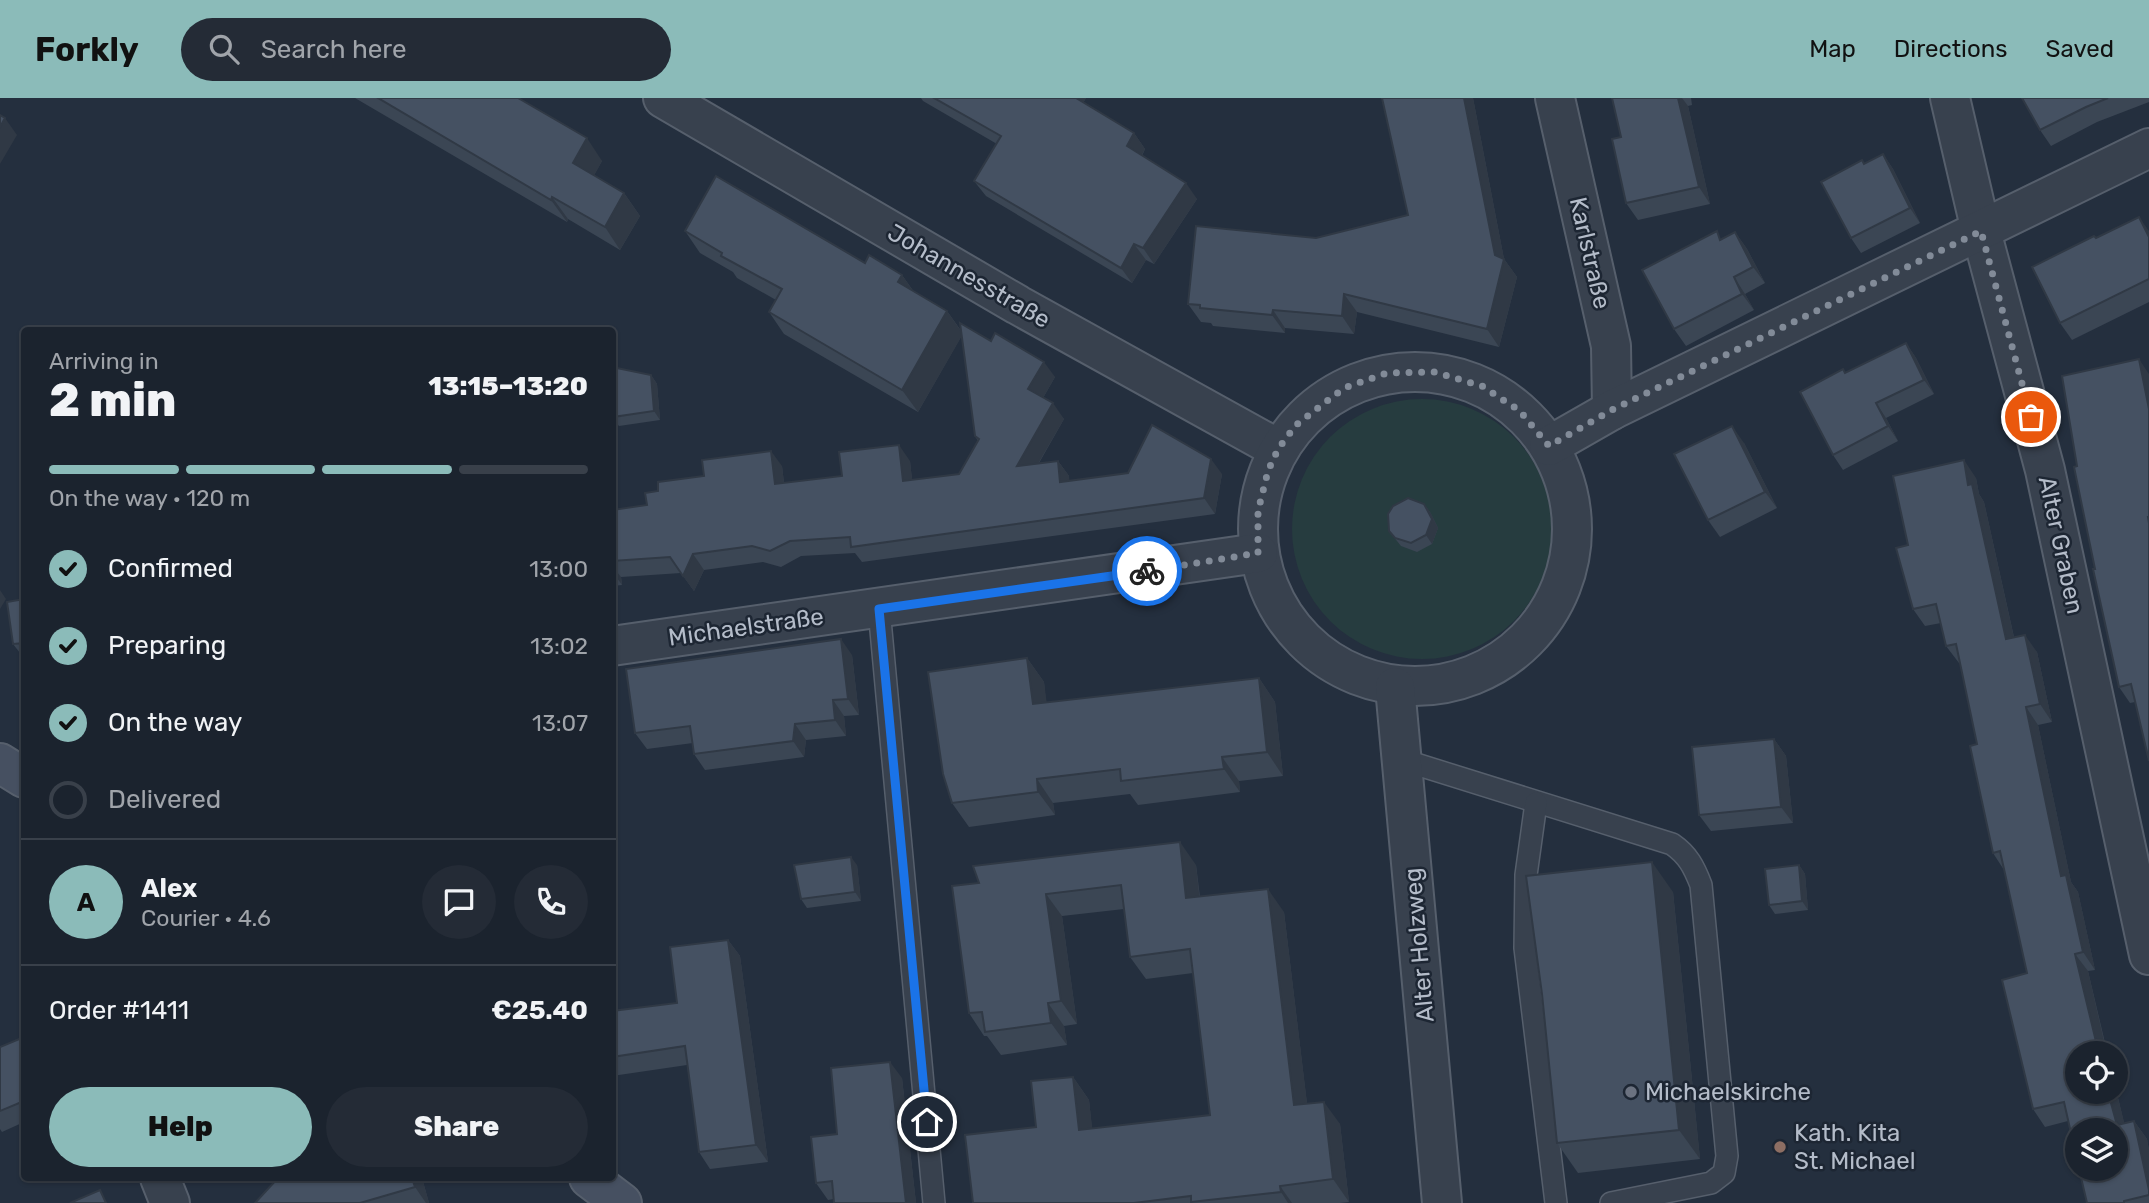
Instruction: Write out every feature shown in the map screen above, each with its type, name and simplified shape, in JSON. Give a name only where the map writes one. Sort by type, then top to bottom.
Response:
[{"type":"street","name":"Johannesstraße","points":[[663,98],[1018,305],[1278,449]]},
{"type":"street","name":"Karlstraße","points":[[1555,98],[1611,346],[1612,410]]},
{"type":"street","name":"Alter Graben","points":[[1950,98],[1981,231],[2045,470],[2149,955]]},
{"type":"street","points":[[1549,446],[1612,410],[2149,148]]},
{"type":"street","points":[[1434,372],[1482,386],[1519,410],[1549,446],[1569,495],[1573,541],[1564,582],[1545,621],[1516,652],[1459,682],[1395,687],[1334,666],[1296,634],[1271,595],[1258,553],[1258,511],[1268,471],[1278,449],[1296,425],[1344,388],[1387,373],[1434,372]]},
{"type":"street","name":"Michaelstraße","points":[[616,645],[1258,553]]},
{"type":"street","name":"Alter Holzweg","points":[[1395,687],[1442,1203]]},
{"type":"street","points":[[0,763],[21,776]]},
{"type":"street","points":[[161,1181],[170,1203]]},
{"type":"street","points":[[593,1181],[622,1203]]},
{"type":"lane","points":[[879,609],[934,1203]]},
{"type":"lane","points":[[1403,760],[1672,844],[1685,853],[1701,885],[1727,1156],[1724,1173],[1711,1183],[1611,1203]]},
{"type":"lane","points":[[1536,803],[1526,875],[1525,948],[1556,1203]]},
{"type":"green space","points":[[1422,399],[1447,401],[1483,414],[1505,428],[1523,446],[1542,479],[1550,504],[1550,554],[1537,590],[1523,612],[1505,630],[1472,649],[1447,657],[1422,659],[1397,657],[1361,644],[1339,630],[1321,612],[1302,579],[1294,554],[1292,529],[1294,504],[1307,468],[1321,446],[1339,428],[1372,409],[1397,401]]},
{"type":"building","points":[[378,98],[518,98],[587,138],[573,163],[624,193],[605,227],[552,197],[551,200]]},
{"type":"building","points":[[934,98],[1076,98],[1134,133],[1127,146],[1186,183],[1143,248],[1134,244],[1121,268],[974,181],[1001,136]]},
{"type":"building","points":[[1382,98],[1464,98],[1495,255],[1504,259],[1487,329],[1344,294],[1342,316],[1273,310],[1272,315],[1200,308],[1200,305],[1188,304],[1196,226],[1316,238],[1408,215]]},
{"type":"building","points":[[1612,98],[1678,98],[1699,187],[1626,203],[1612,139],[1621,137]]},
{"type":"building","points":[[2022,98],[2108,98],[2040,130]]},
{"type":"building","points":[[1883,154],[1910,208],[1851,238],[1821,182],[1862,160],[1864,164]]},
{"type":"building","points":[[716,176],[865,263],[869,255],[902,275],[898,282],[947,311],[902,390],[769,312],[782,289],[721,256],[722,253],[685,231]]},
{"type":"building","points":[[2139,217],[2149,237],[2149,279],[2060,323],[2032,267]]},
{"type":"building","points":[[1717,231],[1720,240],[1735,232],[1753,267],[1734,277],[1742,294],[1674,329],[1642,270]]},
{"type":"building","points":[[960,323],[991,341],[995,333],[1044,362],[1028,389],[1053,403],[1017,466],[1058,461],[1060,482],[1128,473],[1152,425],[1211,459],[1204,498],[851,547],[850,537],[790,541],[770,551],[752,546],[693,554],[683,576],[670,557],[616,561],[616,509],[647,505],[645,493],[658,491],[658,482],[704,476],[702,460],[771,451],[775,484],[842,476],[839,452],[899,445],[903,481],[959,474],[979,439],[975,436]]},
{"type":"building","points":[[1906,343],[1924,380],[1876,403],[1888,426],[1833,455],[1800,392],[1843,369],[1845,373]]},
{"type":"building","points":[[2139,359],[2149,409],[2149,761],[2131,684],[2119,687],[2074,467],[2077,466],[2062,376]]},
{"type":"building","points":[[616,368],[651,375],[654,411],[616,417]]},
{"type":"building","points":[[1732,426],[1765,492],[1708,520],[1674,454]]},
{"type":"building","points":[[1964,460],[1968,485],[1972,484],[2006,639],[2025,635],[2040,704],[2026,707],[2061,876],[2066,875],[2083,952],[2075,954],[2096,1041],[2065,1041],[2065,1104],[2111,1104],[2115,1118],[2068,1118],[2064,1102],[2033,1109],[2002,980],[2027,973],[2000,851],[1993,853],[1970,746],[1977,744],[1956,644],[1946,646],[1936,604],[1913,609],[1896,548],[1908,545],[1893,476]]},
{"type":"building","points":[[1408,498],[1424,504],[1432,519],[1426,535],[1411,543],[1395,538],[1389,531],[1388,514],[1393,506]]},
{"type":"building","points":[[21,600],[21,643],[13,644],[7,602]]},
{"type":"building","points":[[841,639],[848,699],[833,700],[835,720],[795,724],[793,741],[694,754],[690,726],[635,733],[626,669]]},
{"type":"building","points":[[1027,658],[1033,704],[1259,678],[1267,752],[1222,757],[1224,769],[1121,781],[1120,769],[1037,779],[1038,792],[952,803],[943,774],[928,672]]},
{"type":"building","points":[[1774,739],[1781,807],[1699,815],[1692,747]]},
{"type":"building","points":[[1180,842],[1186,898],[1268,889],[1294,1105],[1324,1102],[1333,1179],[1280,1186],[1281,1192],[1191,1202],[1191,1196],[1134,1203],[973,1203],[965,1135],[1036,1127],[1031,1081],[1073,1077],[1079,1130],[1210,1115],[1190,949],[1130,957],[1121,885],[1046,894],[1061,1001],[1048,1003],[1051,1023],[985,1032],[982,1012],[969,1013],[952,886],[979,883],[973,866]]},
{"type":"building","points":[[851,857],[855,892],[801,899],[794,865]]},
{"type":"building","name":"Michaelskirche","points":[[1652,862],[1679,1130],[1557,1143],[1542,994],[1526,876]]},
{"type":"building","points":[[1799,865],[1802,901],[1769,905],[1765,869]]},
{"type":"building","points":[[728,940],[756,1145],[699,1152],[685,1046],[616,1056],[616,1011],[677,1003],[670,947]]},
{"type":"building","points":[[21,1038],[21,1102],[0,1111],[0,1047]]},
{"type":"building","points":[[890,1062],[906,1203],[834,1203],[832,1181],[816,1183],[811,1137],[837,1134],[831,1068]]},
{"type":"building","points":[[2134,1121],[2149,1195],[2124,1203],[2087,1203],[2082,1181],[2128,1181],[2128,1122]]},
{"type":"building","points":[[275,1181],[413,1181],[415,1187],[360,1203],[255,1203]]},
{"type":"building","points":[[100,1190],[106,1203],[70,1203]]},
{"type":"way so far","points":[[1147,571],[1258,553],[1258,511],[1268,471],[1278,449],[1296,425],[1344,388],[1387,373],[1434,372],[1482,386],[1519,410],[1549,446],[1612,410],[1981,231],[2031,417]]},
{"type":"place","name":"Michaelskirche","points":[[1631,1092]]},
{"type":"place","name":"Kath. Kita St. Michael","points":[[1780,1147]]},
{"type":"route","points":[[927,1122],[879,609],[1147,571]]}]
